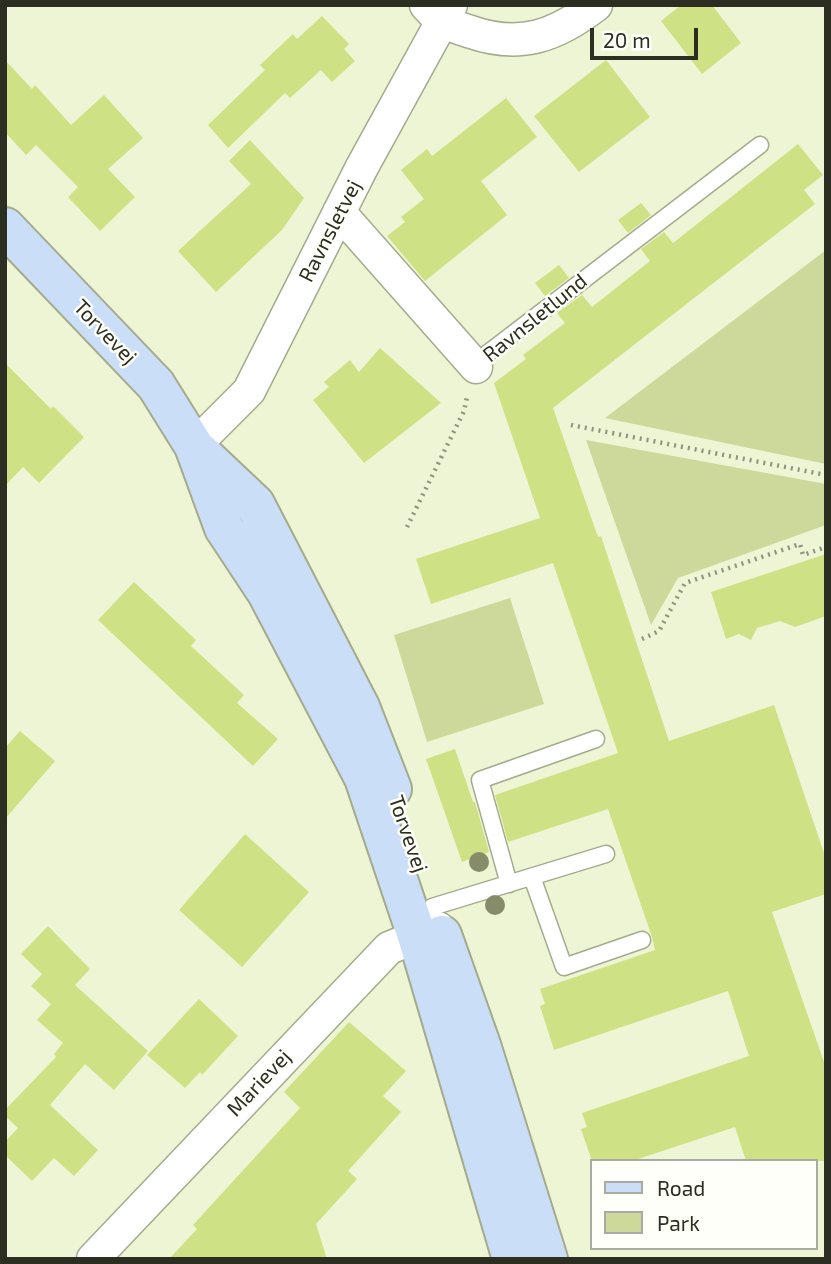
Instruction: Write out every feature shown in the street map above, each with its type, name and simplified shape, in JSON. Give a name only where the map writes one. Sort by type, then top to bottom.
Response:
[{"type":"street","points":[[440,11],[493,39],[517,41],[551,32],[596,5]]},
{"type":"street","name":"Ravnsletvej","points":[[194,446],[249,391],[440,11]]},
{"type":"street","name":"Ravnsletlund","points":[[340,212],[476,367]]},
{"type":"street","name":"Torvevej","points":[[5,227],[156,385],[194,446],[224,527],[267,593],[364,778],[430,924],[481,1045],[548,1259]]},
{"type":"street","name":"Torvevej","points":[[430,924],[512,1259]]},
{"type":"street","name":"Marievej","points":[[93,1259],[389,948],[430,924]]},
{"type":"lane","name":"Ravnsletlund","points":[[476,367],[488,353],[760,145]]},
{"type":"lane","points":[[509,884],[480,780],[596,739]]},
{"type":"lane","points":[[430,924],[509,884],[606,854]]},
{"type":"lane","points":[[531,877],[564,967],[642,940]]},
{"type":"path","points":[[407,527],[464,411],[476,367]]},
{"type":"path","points":[[571,425],[826,475]]},
{"type":"path","points":[[642,639],[659,631],[685,583],[800,544],[803,555],[826,547]]},
{"type":"green space","points":[[826,250],[826,464],[605,418]]},
{"type":"green space","points":[[586,440],[826,484],[826,525],[678,578],[651,625]]},
{"type":"green space","points":[[510,598],[544,704],[427,742],[394,635]]},
{"type":"building","points":[[681,5],[712,5],[741,43],[702,74],[661,21]]},
{"type":"building","points":[[322,16],[349,44],[344,49],[355,61],[332,82],[321,70],[290,98],[285,93],[228,148],[208,125],[265,70],[260,65],[293,34],[297,39]]},
{"type":"building","points":[[5,60],[32,89],[35,85],[71,125],[104,95],[143,138],[108,169],[135,197],[100,231],[68,197],[78,187],[36,145],[26,155],[5,132]]},
{"type":"building","points":[[606,60],[650,117],[579,172],[534,116]]},
{"type":"building","points":[[506,98],[537,137],[481,181],[507,215],[425,281],[387,236],[405,222],[401,217],[424,199],[401,170],[427,149],[432,156]]},
{"type":"building","points":[[250,140],[304,198],[282,230],[216,292],[178,251],[251,184],[229,161]]},
{"type":"building","points":[[798,144],[823,175],[804,190],[815,204],[553,408],[598,537],[601,536],[669,741],[774,705],[826,859],[826,894],[772,912],[826,1068],[826,1161],[745,1159],[735,1127],[638,1159],[591,1159],[581,1129],[587,1127],[582,1113],[749,1056],[728,991],[554,1050],[540,1006],[545,1004],[540,989],[655,950],[652,937],[608,809],[508,842],[495,795],[618,753],[553,563],[431,604],[416,559],[540,518],[494,383],[526,359],[523,355],[565,323],[557,313],[582,295],[592,307],[650,261],[641,249],[664,232],[673,243]]},
{"type":"building","points":[[641,203],[651,215],[628,233],[618,220]]},
{"type":"building","points":[[559,265],[569,278],[545,296],[535,283]]},
{"type":"building","points":[[380,348],[441,403],[364,463],[313,400],[329,387],[324,382],[350,360],[359,372]]},
{"type":"building","points":[[5,363],[51,409],[53,406],[84,437],[39,483],[23,467],[5,486]]},
{"type":"building","points":[[826,554],[826,616],[795,627],[780,621],[757,628],[751,640],[739,634],[726,639],[711,592]]},
{"type":"building","points":[[134,582],[196,640],[191,646],[244,695],[237,703],[278,739],[253,766],[98,620]]},
{"type":"building","points":[[20,731],[55,761],[5,819],[5,748]]},
{"type":"building","points":[[455,749],[475,802],[489,852],[462,862],[426,759]]},
{"type":"building","points":[[245,834],[309,892],[242,967],[179,910]]},
{"type":"building","points":[[48,926],[90,969],[75,985],[148,1051],[114,1090],[85,1064],[50,1105],[98,1150],[74,1176],[54,1158],[32,1181],[5,1155],[5,1142],[18,1128],[5,1116],[5,1110],[56,1057],[54,1054],[63,1043],[37,1020],[51,1004],[31,986],[42,974],[21,954]]},
{"type":"building","points":[[199,999],[238,1036],[202,1075],[200,1072],[185,1088],[147,1055]]},
{"type":"building","points":[[349,1022],[406,1071],[383,1096],[401,1112],[348,1171],[357,1179],[316,1224],[327,1259],[169,1259],[197,1229],[193,1225],[300,1108],[284,1092]]}]
